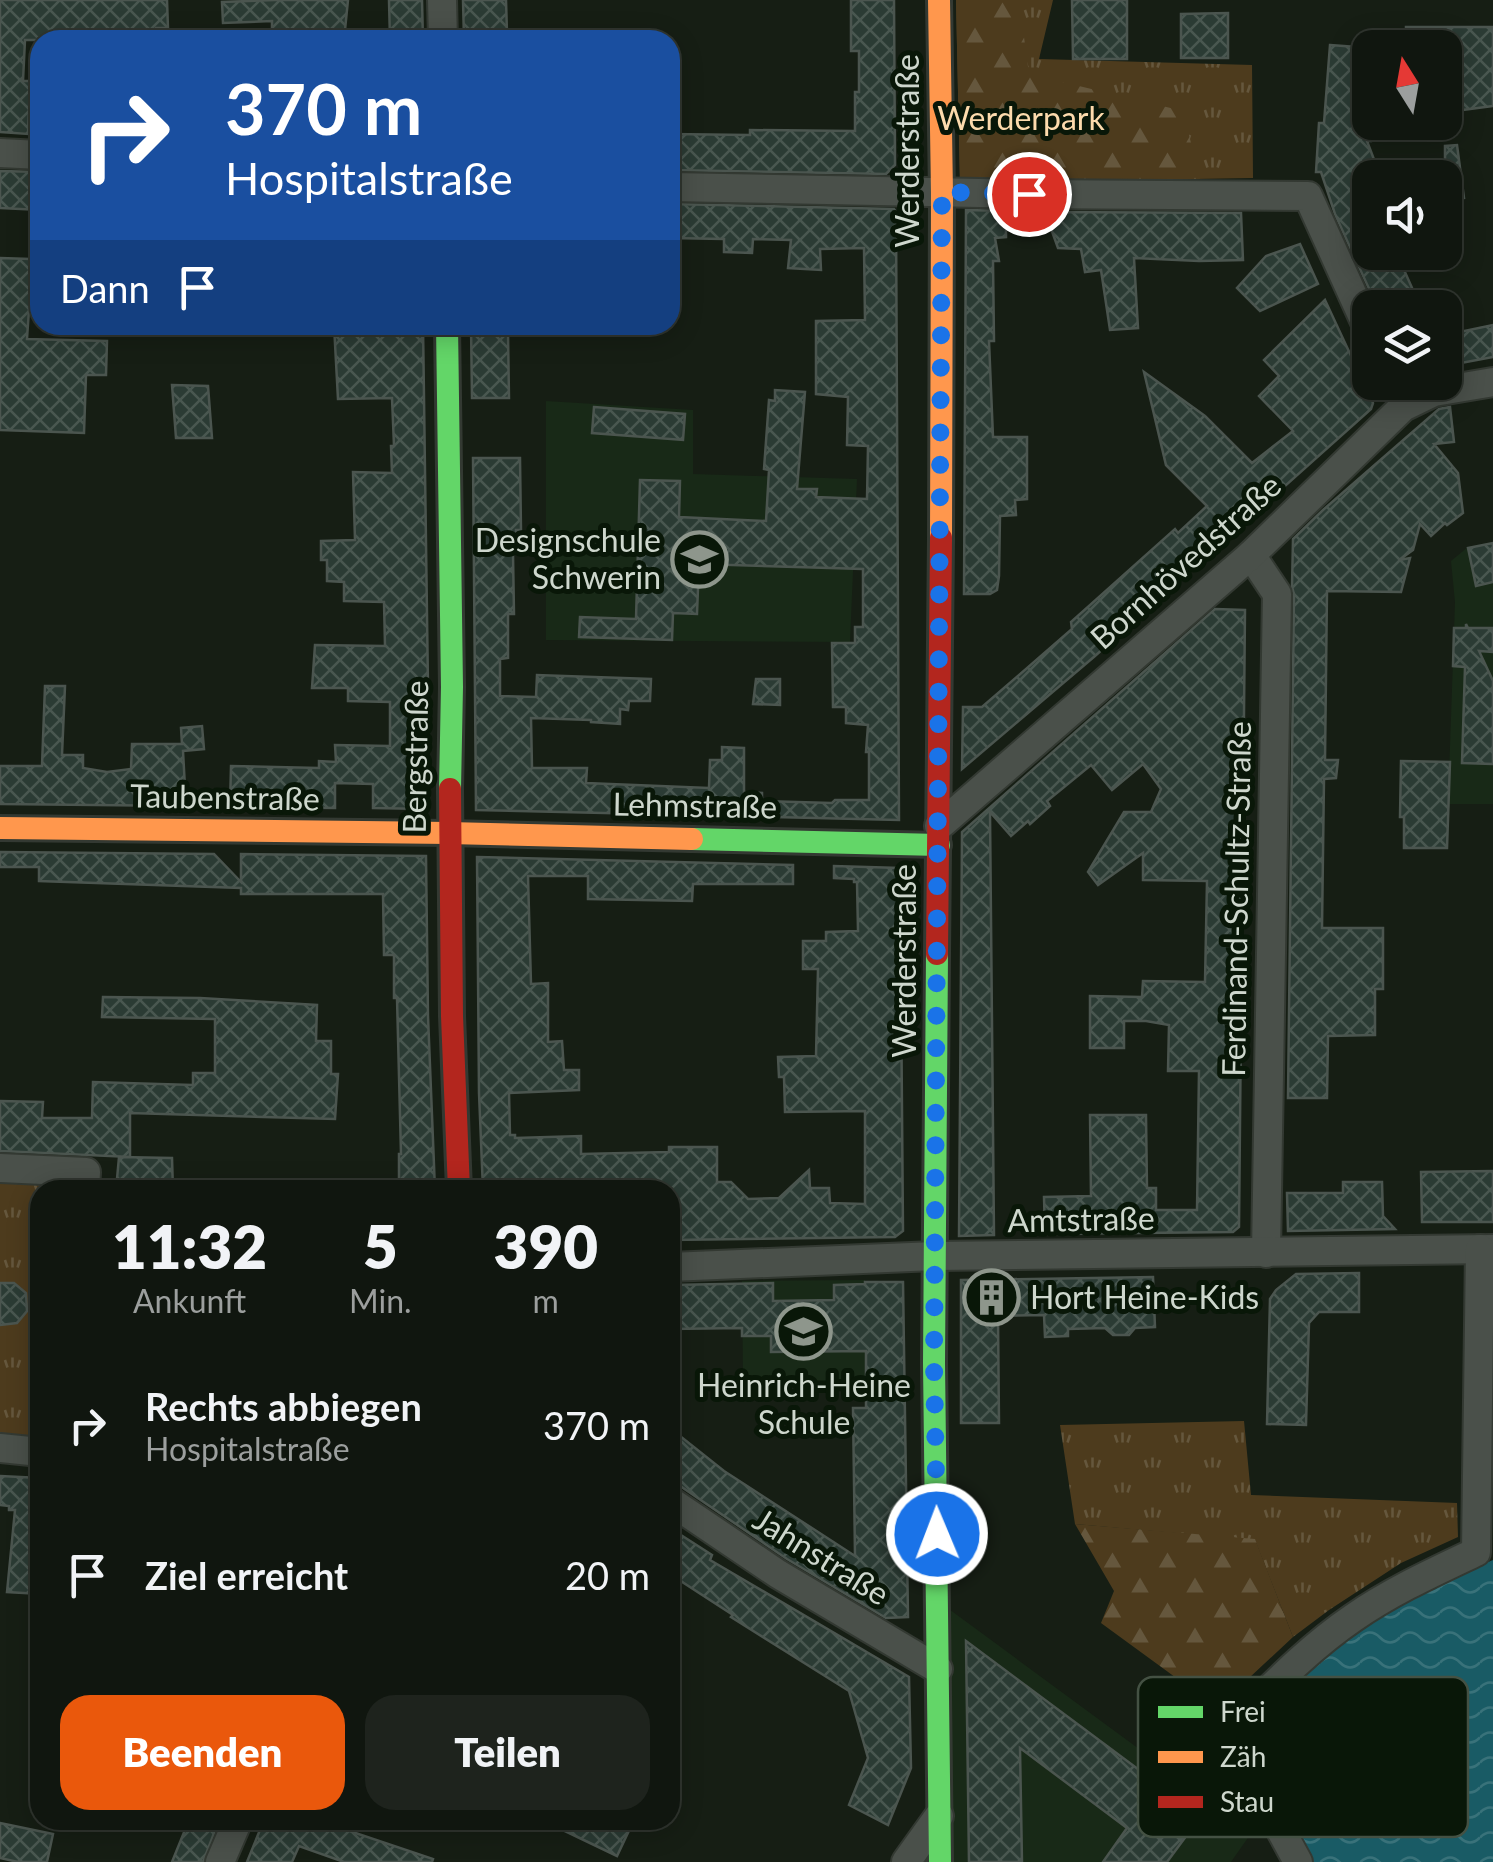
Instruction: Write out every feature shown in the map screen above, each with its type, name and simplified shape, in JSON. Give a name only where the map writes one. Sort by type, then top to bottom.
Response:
[{"type":"street","points":[[442,0],[443,30]]},
{"type":"street","name":"Werderstraße","points":[[938,0],[942,192],[936,1256],[940,1862]]},
{"type":"street","points":[[0,153],[30,155]]},
{"type":"street","points":[[680,186],[1308,196],[1352,294]]},
{"type":"street","name":"Bergstraße","points":[[447,335],[452,1016],[460,1180]]},
{"type":"street","name":"Bornhövedstraße","points":[[1462,387],[1493,382]]},
{"type":"street","name":"Bornhövedstraße","points":[[939,835],[1251,555],[1393,400]]},
{"type":"street","name":"Ferdinand-Schultz-Straße","points":[[1251,555],[1277,594],[1266,1252]]},
{"type":"street","name":"Taubenstraße","points":[[0,828],[450,833]]},
{"type":"street","name":"Lehmstraße","points":[[450,833],[939,835]]},
{"type":"street","points":[[0,1168],[86,1172],[86,1180]]},
{"type":"street","points":[[1281,1677],[1351,1620],[1398,1590],[1476,1552],[1487,1249]]},
{"type":"street","name":"Amtstraße","points":[[680,1267],[936,1256],[1487,1249]]},
{"type":"street","points":[[0,1448],[30,1451]]},
{"type":"street","name":"Jahnstraße","points":[[680,1508],[778,1574],[938,1669]]},
{"type":"street","points":[[906,1862],[938,1816]]},
{"type":"street","points":[[220,1862],[234,1830]]},
{"type":"street","points":[[1284,1837],[1298,1862]]},
{"type":"shaded area","name":"Designschule Schwerin","points":[[546,401],[693,410],[693,474],[857,479],[850,642],[546,640]]},
{"type":"shaded area","points":[[1493,543],[1493,804],[1448,804],[1455,602],[1451,561],[1468,547]]},
{"type":"shaded area","name":"Heinrich-Heine Schule","points":[[865,1280],[866,1381],[743,1383],[742,1281]]},
{"type":"shaded area","points":[[938,1601],[1138,1748],[1138,1837],[1248,1837],[1231,1862],[940,1862]]},
{"type":"green space","name":"Werderpark","points":[[956,0],[1053,0],[1039,59],[1252,65],[1253,178],[960,183]]},
{"type":"green space","name":"Werderpark","points":[[956,0],[1019,0],[1029,74],[1183,111],[1200,179],[960,183]]},
{"type":"green space","points":[[0,1168],[86,1172],[86,1180],[30,1180],[30,1451],[0,1448]]},
{"type":"green space","points":[[1244,1421],[1251,1495],[1457,1503],[1458,1537],[1401,1563],[1293,1637],[1255,1540],[1075,1524],[1060,1425]]},
{"type":"green space","points":[[1075,1524],[1255,1539],[1293,1637],[1250,1677],[1175,1677],[1101,1623],[1114,1591]]},
{"type":"water","points":[[1493,1560],[1493,1862],[1310,1862],[1297,1837],[1468,1837],[1468,1677],[1297,1677],[1384,1611],[1434,1584]]},
{"type":"building","points":[[0,0],[167,0],[168,28],[30,30],[30,40],[25,40],[23,81],[30,81],[28,134],[0,132]]},
{"type":"building","points":[[348,0],[345,30],[272,30],[272,21],[223,23],[222,2]]},
{"type":"building","points":[[389,0],[422,0],[423,30],[390,30]]},
{"type":"building","points":[[463,0],[506,0],[507,30],[464,30]]},
{"type":"building","points":[[851,0],[894,0],[895,165],[886,174],[680,170],[680,134],[855,131],[859,51],[851,51]]},
{"type":"building","points":[[1072,0],[1127,0],[1127,59],[1073,59]]},
{"type":"building","points":[[1228,13],[1228,58],[1181,58],[1181,14]]},
{"type":"building","points":[[1493,27],[1493,106],[1462,110],[1462,30],[1406,30]]},
{"type":"building","points":[[1330,45],[1352,47],[1352,140],[1371,140],[1367,141],[1374,160],[1352,160],[1352,252],[1321,172],[1316,172],[1319,123],[1324,123]]},
{"type":"building","points":[[1457,145],[1459,160],[1445,160],[1445,146]]},
{"type":"building","points":[[0,171],[30,172],[30,210],[0,208]]},
{"type":"building","points":[[680,204],[896,212],[899,820],[476,810],[473,458],[520,458],[521,530],[516,530],[513,554],[514,614],[508,614],[508,658],[500,659],[500,696],[536,697],[537,675],[651,679],[650,701],[629,701],[628,710],[620,709],[620,724],[531,718],[532,768],[587,768],[586,783],[709,788],[710,760],[722,760],[722,747],[744,748],[744,792],[762,793],[762,801],[869,800],[868,725],[846,723],[846,707],[833,707],[832,643],[855,643],[855,627],[863,627],[863,569],[699,564],[697,614],[673,613],[672,640],[579,637],[580,617],[636,619],[640,480],[680,481],[679,517],[766,521],[769,470],[764,469],[769,400],[775,401],[775,390],[805,392],[797,489],[817,489],[816,497],[867,499],[868,446],[847,445],[848,397],[816,394],[816,321],[865,320],[864,248],[820,249],[821,270],[788,268],[791,240],[753,239],[752,253],[724,252],[724,239],[680,238]]},
{"type":"building","points":[[966,210],[1006,211],[1006,237],[995,238],[999,261],[993,261],[994,341],[989,341],[993,437],[1027,437],[1027,499],[1015,500],[1016,515],[1000,516],[999,576],[997,590],[990,594],[964,594]]},
{"type":"building","points":[[1045,212],[1241,213],[1243,260],[1134,258],[1138,328],[1110,330],[1101,270],[1085,272],[1081,249],[1058,248]]},
{"type":"building","points":[[1300,244],[1318,284],[1260,311],[1237,288],[1266,256]]},
{"type":"building","points":[[0,258],[30,259],[27,339],[107,341],[106,375],[86,375],[84,433],[0,430]]},
{"type":"building","points":[[1360,270],[1404,270],[1413,290],[1370,290]]},
{"type":"building","points":[[1325,300],[1352,358],[1352,400],[1372,400],[1371,409],[1095,656],[962,769],[963,707],[982,707],[1072,629],[1071,622],[1175,529],[1178,533],[1207,506],[1166,465],[1144,372],[1205,416],[1252,463],[1293,431],[1259,396],[1279,376],[1264,360]]},
{"type":"building","points":[[1493,325],[1493,357],[1462,363],[1462,331]]},
{"type":"building","points":[[335,335],[423,335],[426,809],[373,808],[373,784],[335,783],[335,808],[230,807],[231,766],[319,768],[319,761],[336,762],[335,745],[390,746],[390,702],[348,701],[348,688],[312,688],[315,645],[385,646],[384,602],[344,601],[344,582],[327,581],[327,560],[321,560],[321,541],[355,540],[353,472],[392,473],[392,398],[338,399]]},
{"type":"building","points":[[471,335],[508,335],[509,398],[472,398]]},
{"type":"building","points":[[172,385],[208,386],[212,438],[176,438]]},
{"type":"building","points":[[594,407],[685,414],[683,440],[592,433]]},
{"type":"building","points":[[1450,407],[1454,442],[1434,444],[1458,473],[1463,513],[1431,536],[1420,524],[1413,550],[1399,560],[1410,558],[1401,592],[1327,591],[1325,760],[1338,760],[1336,778],[1324,779],[1322,928],[1383,928],[1383,989],[1375,989],[1375,1035],[1328,1036],[1327,1098],[1288,1098],[1293,539],[1439,409]]},
{"type":"building","points":[[1493,543],[1493,582],[1476,586],[1468,548]]},
{"type":"building","points":[[1215,609],[1245,610],[1239,1227],[1233,1232],[1045,1234],[1044,1197],[1091,1196],[1090,1115],[1146,1115],[1147,1188],[1156,1188],[1156,1210],[1197,1210],[1199,1071],[1168,1071],[1169,1025],[1124,1021],[1124,1048],[1090,1048],[1090,996],[1142,997],[1143,981],[1205,982],[1207,881],[1143,880],[1143,853],[1098,885],[1088,872],[1124,812],[1151,812],[1161,789],[1143,764],[1112,790],[1091,765],[1047,801],[1050,806],[1030,824],[1028,821],[1011,836],[990,812],[994,1235],[959,1236],[962,832]]},
{"type":"building","points":[[1466,624],[1468,628],[1493,628],[1493,652],[1479,651],[1493,681],[1493,764],[1462,763],[1465,667],[1453,666],[1454,628],[1466,628]]},
{"type":"building","points":[[756,679],[780,679],[780,705],[753,704]]},
{"type":"building","points":[[45,686],[65,686],[62,755],[83,755],[83,768],[107,772],[131,769],[132,744],[182,744],[181,728],[202,726],[204,749],[183,751],[186,806],[0,804],[0,766],[42,766]]},
{"type":"building","points":[[1401,761],[1450,762],[1447,848],[1404,848]]},
{"type":"building","points":[[0,852],[214,854],[241,882],[241,854],[426,856],[435,1180],[399,1180],[397,998],[394,955],[384,955],[383,894],[241,894],[241,888],[39,881],[39,867],[0,867]]},
{"type":"building","points":[[477,857],[793,865],[793,884],[693,884],[692,901],[588,899],[588,876],[528,876],[531,984],[548,983],[548,1042],[562,1041],[564,1070],[579,1070],[579,1090],[509,1093],[510,1135],[581,1136],[581,1154],[717,1147],[717,1182],[731,1182],[748,1199],[779,1198],[809,1170],[810,1188],[829,1188],[830,1203],[865,1204],[865,1111],[785,1112],[784,1077],[779,1077],[778,1057],[816,1056],[818,969],[803,969],[803,941],[826,941],[826,932],[858,931],[857,882],[834,878],[834,866],[900,868],[903,1231],[895,1237],[680,1240],[680,1180],[483,1180]]},
{"type":"building","points":[[103,997],[317,1005],[316,1041],[331,1041],[331,1074],[338,1074],[335,1119],[130,1113],[130,1157],[0,1151],[0,1101],[43,1102],[42,1118],[92,1118],[93,1082],[193,1085],[193,1073],[215,1073],[215,1019],[102,1017]]},
{"type":"building","points":[[119,1157],[172,1158],[173,1180],[117,1180]]},
{"type":"building","points":[[1493,1171],[1493,1222],[1422,1222],[1421,1172]]},
{"type":"building","points":[[1343,1182],[1382,1182],[1383,1216],[1395,1229],[1288,1231],[1287,1193],[1343,1193]]},
{"type":"building","points":[[1359,1273],[1359,1312],[1319,1312],[1309,1323],[1306,1425],[1267,1424],[1270,1299],[1296,1274]]},
{"type":"building","points":[[1153,1277],[1155,1327],[1135,1328],[1129,1335],[1113,1335],[1105,1328],[1068,1329],[1068,1336],[1045,1337],[1044,1315],[998,1316],[999,1423],[961,1423],[961,1280]]},
{"type":"building","points":[[903,1282],[908,1617],[886,1618],[787,1559],[680,1486],[680,1436],[724,1471],[855,1556],[853,1408],[866,1408],[866,1351],[771,1352],[771,1336],[742,1336],[742,1328],[680,1329],[680,1285],[773,1283],[773,1301],[834,1300],[834,1285]]},
{"type":"building","points":[[0,1283],[14,1283],[26,1293],[27,1311],[17,1323],[0,1325]]},
{"type":"building","points":[[0,1476],[30,1478],[30,1593],[7,1592],[15,1510],[0,1505]]},
{"type":"building","points":[[680,1534],[712,1555],[710,1560],[909,1677],[911,1768],[888,1825],[849,1805],[868,1758],[849,1691],[680,1581]]},
{"type":"building","points":[[966,1641],[1138,1769],[1138,1837],[1185,1837],[1167,1862],[1103,1862],[1127,1828],[1020,1748],[1022,1862],[969,1862]]},
{"type":"building","points":[[0,1823],[53,1834],[47,1862],[0,1858]]},
{"type":"building","points":[[185,1830],[215,1830],[203,1862],[172,1862]]},
{"type":"building","points":[[260,1830],[347,1830],[433,1859],[344,1862],[299,1846],[292,1862],[247,1862]]},
{"type":"building","points":[[563,1830],[629,1830],[617,1856]]},
{"type":"traffic: fast","points":[[447,335],[450,789]]},
{"type":"traffic: fast","points":[[692,839],[939,845]]},
{"type":"traffic: fast","points":[[937,954],[934,1363],[940,1862]]},
{"type":"traffic: slow","points":[[939,0],[941,538]]},
{"type":"traffic: slow","points":[[0,828],[692,839]]},
{"type":"traffic: jam","points":[[937,954],[941,538]]},
{"type":"traffic: jam","points":[[450,789],[459,1180]]},
{"type":"place","name":"Designschule Schwerin","points":[[700,559]]},
{"type":"place","name":"Hort Heine-Kids","points":[[991,1298]]},
{"type":"place","name":"Heinrich-Heine Schule","points":[[804,1332]]},
{"type":"route","points":[[937,1534],[934,1363],[942,192],[1029,194]]}]
